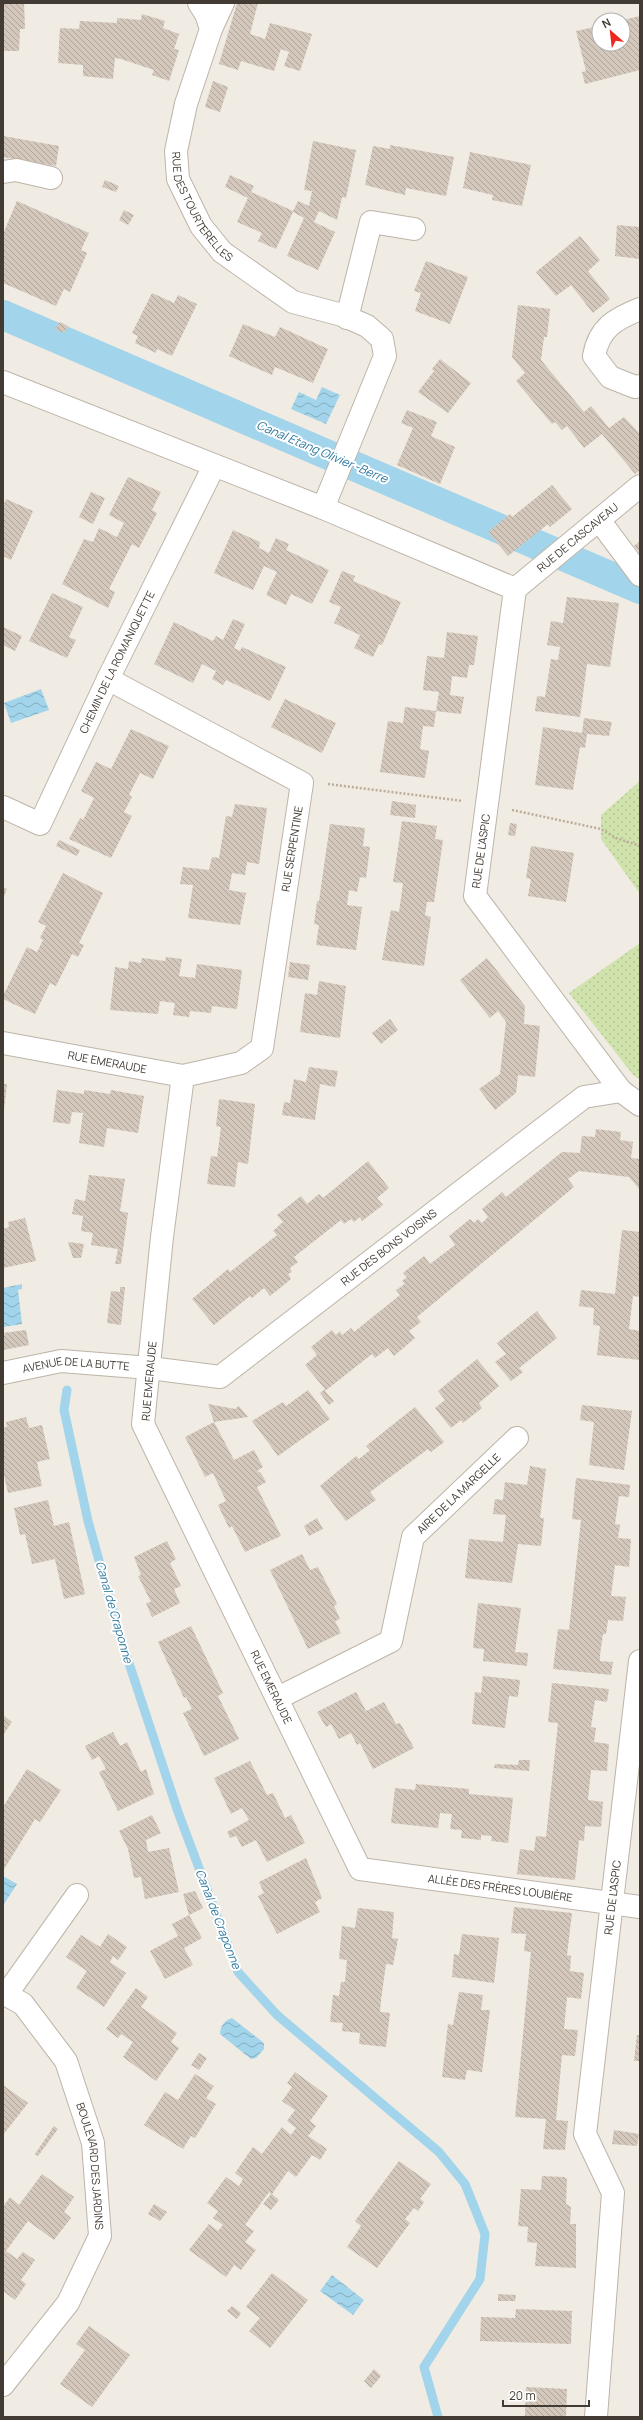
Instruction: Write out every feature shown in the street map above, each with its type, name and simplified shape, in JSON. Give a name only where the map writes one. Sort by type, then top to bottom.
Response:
[{"type":"street","points":[[199,3],[206,14],[211,30]]},
{"type":"street","name":"RUE DES TOURTERELLES","points":[[223,3],[211,30],[186,104],[176,151],[178,179],[200,226],[222,252],[293,302],[348,318],[367,326],[382,339],[386,356],[322,508]]},
{"type":"street","points":[[3,172],[16,170],[51,178]]},
{"type":"street","points":[[348,318],[372,222],[414,229]]},
{"type":"street","points":[[640,309],[618,318],[597,340],[594,356],[610,377],[635,387],[640,386]]},
{"type":"street","points":[[3,382],[322,508],[515,589]]},
{"type":"street","name":"CHEMIN DE LA ROMANIQUETTE","points":[[3,807],[40,824],[108,679],[214,466]]},
{"type":"street","name":"RUE DE CASCAVEAU","points":[[515,589],[640,486]]},
{"type":"street","points":[[599,520],[640,575]]},
{"type":"street","name":"RUE DE L'ASPIC","points":[[515,589],[475,896],[621,1090],[640,1105]]},
{"type":"street","points":[[108,679],[302,783]]},
{"type":"street","name":"RUE SERPENTINE","points":[[183,1076],[241,1063],[262,1048],[302,783]]},
{"type":"street","name":"RUE EMERAUDE","points":[[3,1043],[183,1076],[162,1237],[150,1368],[143,1424],[278,1698],[360,1869]]},
{"type":"street","name":"RUE DES BONS VOISINS","points":[[150,1368],[220,1377],[584,1097],[621,1090]]},
{"type":"street","name":"AVENUE DE LA BUTTE","points":[[3,1373],[61,1361],[150,1368]]},
{"type":"street","name":"AIRE DE LA MARGELLE","points":[[278,1698],[391,1641],[413,1537],[517,1438]]},
{"type":"street","name":"RUE DE L'ASPIC","points":[[596,2417],[613,2193],[586,2134],[640,1661]]},
{"type":"street","name":"ALLÉE DES FRÈRES LOUBIÈRE","points":[[360,1869],[640,1907]]},
{"type":"street","points":[[5,1994],[77,1895]]},
{"type":"street","name":"BOULEVARD DES JARDINS","points":[[3,2385],[68,2303],[100,2236],[92,2143],[66,2061],[23,2004],[5,1994]]},
{"type":"path","points":[[302,783],[312,782],[470,802]]},
{"type":"path","points":[[507,809],[601,829],[616,838],[640,846]]},
{"type":"green space","points":[[640,781],[640,894],[601,839],[601,815]]},
{"type":"green space","points":[[640,943],[640,1079],[634,1076],[569,993]]},
{"type":"water","points":[[322,387],[340,395],[326,424],[291,409],[299,392],[316,400]]},
{"type":"water","points":[[41,689],[49,710],[11,723],[4,703]]},
{"type":"water","points":[[22,1284],[22,1289],[18,1290],[22,1324],[3,1327],[3,1288]]},
{"type":"water","points":[[3,1876],[17,1884],[4,1904],[3,1904]]},
{"type":"water","points":[[232,2018],[264,2043],[264,2049],[256,2058],[251,2059],[220,2034],[223,2024]]},
{"type":"water","points":[[332,2275],[364,2300],[353,2315],[320,2291]]},
{"type":"building","points":[[3,3],[24,3],[25,29],[20,29],[19,51],[3,51]]},
{"type":"building","points":[[237,3],[258,3],[250,34],[265,39],[270,23],[312,34],[300,71],[284,66],[289,52],[281,49],[274,71],[241,61],[238,70],[219,64]]},
{"type":"building","points":[[142,14],[165,21],[163,28],[179,34],[174,49],[179,50],[169,81],[152,75],[154,70],[115,58],[113,79],[83,76],[83,65],[58,63],[60,28],[79,29],[80,21],[117,23],[117,18],[141,20]]},
{"type":"building","points":[[640,16],[640,70],[585,84],[582,72],[586,71],[576,31],[591,28],[591,52],[631,52],[631,18]]},
{"type":"building","points":[[213,81],[228,87],[220,112],[205,107]]},
{"type":"building","points":[[3,136],[59,146],[56,166],[3,157]]},
{"type":"building","points":[[313,141],[356,150],[346,198],[342,197],[337,220],[319,211],[314,222],[335,232],[318,270],[287,256],[304,218],[293,212],[276,249],[258,241],[262,233],[237,222],[248,198],[225,187],[230,175],[254,186],[251,192],[293,211],[298,201],[309,206],[312,191],[304,190]]},
{"type":"building","points":[[390,145],[454,157],[446,196],[406,188],[405,195],[365,185],[373,146],[390,149]]},
{"type":"building","points":[[470,152],[531,165],[522,206],[492,200],[493,195],[463,188]]},
{"type":"building","points":[[105,180],[119,186],[116,192],[102,187]]},
{"type":"building","points":[[17,201],[89,233],[81,250],[87,253],[70,292],[64,289],[56,306],[3,283],[3,234]]},
{"type":"building","points":[[124,210],[134,215],[128,225],[119,220]]},
{"type":"building","points":[[617,225],[640,227],[640,259],[615,256]]},
{"type":"building","points":[[580,236],[600,260],[588,271],[610,299],[593,313],[571,285],[556,296],[536,272]]},
{"type":"building","points":[[426,261],[468,277],[450,324],[415,311],[421,293],[414,291]]},
{"type":"building","points":[[152,293],[174,303],[178,295],[197,304],[172,356],[157,349],[156,353],[135,343],[138,336],[132,333]]},
{"type":"building","points":[[518,305],[550,309],[547,337],[544,337],[541,360],[584,412],[591,406],[609,428],[624,417],[640,434],[640,470],[635,474],[602,434],[584,448],[567,426],[562,430],[555,422],[552,424],[516,381],[525,373],[512,357]]},
{"type":"building","points":[[60,322],[68,326],[64,333],[55,329]]},
{"type":"building","points":[[243,324],[275,337],[280,327],[328,349],[313,383],[275,367],[272,375],[229,356]]},
{"type":"building","points":[[440,359],[471,383],[448,413],[418,392],[434,371],[432,369]]},
{"type":"building","points":[[407,410],[437,422],[431,436],[455,447],[440,484],[397,465],[413,428],[401,423]]},
{"type":"building","points":[[128,477],[161,492],[152,510],[157,513],[139,548],[132,544],[109,589],[115,592],[108,608],[62,584],[84,539],[93,542],[99,528],[117,537],[124,523],[109,515]]},
{"type":"building","points":[[552,485],[572,509],[550,527],[548,524],[508,556],[488,532],[510,514],[512,517]]},
{"type":"building","points":[[91,492],[105,498],[93,524],[79,517]]},
{"type":"building","points":[[6,499],[33,511],[11,560],[3,556],[3,506]]},
{"type":"building","points":[[233,530],[260,542],[259,548],[269,553],[276,538],[289,544],[286,550],[329,570],[312,604],[291,594],[286,605],[266,595],[277,572],[264,566],[253,590],[214,573]]},
{"type":"building","points":[[640,541],[640,553],[634,546]]},
{"type":"building","points":[[342,571],[355,576],[353,581],[401,602],[382,645],[379,644],[373,657],[354,648],[360,635],[334,623],[341,607],[329,602]]},
{"type":"building","points":[[52,593],[83,607],[69,637],[76,640],[67,658],[29,641]]},
{"type":"building","points":[[567,597],[619,603],[610,667],[587,664],[580,717],[535,711],[537,696],[545,697],[551,659],[558,660],[560,647],[547,645],[551,621],[563,623]]},
{"type":"building","points":[[233,619],[245,624],[234,648],[240,651],[242,647],[286,667],[270,701],[226,680],[223,685],[212,679],[216,671],[202,664],[193,683],[154,664],[174,622],[213,641],[216,636],[223,640]]},
{"type":"building","points":[[3,627],[22,636],[15,651],[3,645]]},
{"type":"building","points":[[447,632],[478,636],[474,665],[469,665],[467,678],[452,676],[450,695],[464,697],[461,714],[436,711],[439,692],[423,690],[427,656],[444,658]]},
{"type":"building","points":[[285,699],[336,723],[322,753],[271,727]]},
{"type":"building","points":[[405,707],[436,711],[434,727],[423,726],[420,749],[429,751],[425,778],[380,772],[388,721],[403,723]]},
{"type":"building","points":[[584,718],[612,722],[609,736],[587,734],[585,748],[580,747],[573,790],[535,785],[543,727],[582,733]]},
{"type":"building","points":[[131,729],[169,746],[153,779],[140,773],[129,795],[132,797],[124,812],[132,816],[111,858],[69,839],[80,818],[83,820],[94,798],[81,791],[96,762],[111,769]]},
{"type":"building","points":[[392,801],[416,805],[415,818],[390,815]]},
{"type":"building","points":[[235,804],[267,808],[259,864],[247,862],[245,875],[232,873],[229,890],[246,893],[240,925],[188,918],[193,885],[180,884],[183,867],[209,870],[212,857],[219,858],[226,816],[232,817]]},
{"type":"building","points":[[402,821],[437,826],[435,839],[443,840],[434,902],[427,902],[425,915],[431,917],[424,966],[382,960],[391,910],[399,912],[403,883],[393,882]]},
{"type":"building","points":[[510,823],[517,824],[515,836],[508,835]]},
{"type":"building","points":[[330,824],[365,828],[363,846],[370,847],[366,878],[360,877],[357,892],[349,890],[347,905],[362,907],[356,950],[316,945],[319,925],[314,924],[317,901],[319,901]]},
{"type":"building","points":[[59,840],[80,850],[77,856],[56,846]]},
{"type":"building","points":[[531,846],[574,853],[566,902],[528,896],[531,879],[526,878]]},
{"type":"building","points":[[63,873],[103,893],[79,943],[84,945],[78,957],[72,954],[56,986],[50,983],[35,1014],[3,999],[3,996],[27,947],[37,952],[43,940],[40,938],[46,926],[38,922]]},
{"type":"building","points":[[3,887],[7,889],[3,899]]},
{"type":"building","points":[[166,957],[182,959],[179,976],[195,978],[197,964],[242,970],[237,1009],[212,1006],[211,1013],[190,1011],[189,1017],[173,1015],[175,1003],[160,1001],[158,1014],[110,1010],[115,967],[128,969],[129,961],[141,963],[142,958],[165,961]]},
{"type":"building","points":[[487,958],[525,1006],[524,1024],[540,1026],[535,1077],[518,1075],[516,1093],[495,1110],[479,1089],[500,1074],[506,1022],[498,1011],[490,1018],[460,980]]},
{"type":"building","points":[[290,962],[310,965],[308,980],[288,977]]},
{"type":"building","points":[[319,981],[346,986],[340,1038],[300,1032],[305,993],[317,995]]},
{"type":"building","points":[[390,1019],[398,1030],[381,1044],[372,1033]]},
{"type":"building","points":[[309,1067],[338,1071],[335,1087],[320,1084],[315,1120],[282,1115],[284,1102],[290,1103],[294,1079],[306,1082]]},
{"type":"building","points":[[3,1084],[7,1084],[4,1110],[3,1110]]},
{"type":"building","points":[[57,1090],[84,1094],[84,1090],[110,1094],[111,1090],[144,1096],[138,1133],[107,1128],[104,1147],[79,1143],[83,1113],[72,1112],[70,1124],[53,1122]]},
{"type":"building","points":[[219,1099],[255,1104],[248,1164],[238,1162],[235,1187],[207,1184],[211,1156],[217,1157],[221,1127],[216,1126]]},
{"type":"building","points":[[596,1129],[621,1132],[620,1140],[633,1142],[631,1158],[640,1159],[640,1190],[629,1177],[579,1171],[568,1179],[574,1187],[417,1317],[421,1322],[409,1331],[415,1338],[394,1356],[388,1348],[375,1358],[372,1354],[325,1391],[334,1401],[329,1405],[320,1393],[325,1389],[305,1365],[317,1355],[311,1347],[332,1330],[336,1335],[340,1331],[342,1335],[351,1328],[354,1332],[400,1295],[396,1290],[405,1284],[402,1281],[407,1277],[403,1273],[424,1256],[430,1264],[455,1245],[449,1236],[470,1219],[474,1223],[478,1219],[482,1223],[488,1217],[482,1209],[502,1192],[506,1197],[562,1152],[580,1153],[582,1136],[595,1137]]},
{"type":"building","points":[[368,1161],[389,1188],[377,1198],[383,1205],[362,1221],[360,1217],[354,1222],[351,1219],[344,1224],[341,1220],[294,1257],[298,1262],[290,1268],[292,1272],[288,1274],[291,1279],[285,1284],[270,1296],[264,1288],[252,1298],[250,1296],[214,1325],[192,1299],[228,1269],[230,1272],[277,1235],[273,1231],[283,1222],[277,1215],[301,1196],[307,1204],[319,1194],[323,1198]]},
{"type":"building","points":[[89,1175],[125,1179],[120,1211],[128,1213],[121,1264],[115,1264],[118,1249],[91,1245],[93,1233],[81,1231],[83,1216],[72,1214],[75,1199],[85,1201]]},
{"type":"building","points":[[25,1218],[36,1261],[3,1268],[3,1229],[9,1227],[8,1222]]},
{"type":"building","points":[[622,1230],[640,1232],[640,1297],[633,1296],[629,1329],[640,1331],[639,1360],[597,1355],[600,1326],[593,1325],[594,1308],[579,1306],[581,1290],[615,1294]]},
{"type":"building","points":[[68,1242],[84,1244],[81,1258],[73,1258]]},
{"type":"building","points":[[120,1287],[125,1287],[121,1325],[107,1323],[111,1291],[120,1292]]},
{"type":"building","points":[[537,1311],[557,1338],[519,1368],[523,1372],[511,1381],[495,1362],[506,1354],[497,1343]]},
{"type":"building","points":[[26,1330],[29,1345],[3,1350],[3,1333]]},
{"type":"building","points":[[477,1359],[499,1386],[479,1403],[482,1408],[463,1423],[461,1420],[451,1428],[435,1408],[445,1400],[438,1391]]},
{"type":"building","points":[[308,1390],[330,1419],[278,1456],[252,1421],[283,1402],[286,1406]]},
{"type":"building","points":[[208,1404],[235,1409],[239,1406],[248,1417],[214,1422]]},
{"type":"building","points":[[582,1405],[632,1411],[624,1470],[589,1465],[594,1422],[580,1420]]},
{"type":"building","points":[[415,1407],[444,1442],[431,1452],[428,1449],[370,1492],[376,1500],[346,1521],[320,1486],[356,1456],[359,1459],[370,1450],[366,1446]]},
{"type":"building","points":[[26,1417],[29,1428],[42,1425],[50,1459],[37,1462],[42,1486],[8,1493],[3,1470],[3,1428],[7,1427],[6,1422]]},
{"type":"building","points":[[214,1422],[234,1460],[254,1450],[263,1467],[257,1471],[261,1473],[266,1482],[257,1487],[281,1536],[245,1552],[232,1526],[229,1528],[218,1505],[226,1501],[213,1473],[205,1477],[185,1437]]},
{"type":"building","points":[[530,1466],[546,1469],[540,1518],[544,1518],[541,1546],[518,1544],[512,1583],[465,1578],[469,1539],[503,1542],[506,1515],[493,1514],[495,1499],[503,1500],[505,1482],[527,1485]]},
{"type":"building","points":[[576,1478],[630,1485],[629,1497],[619,1496],[615,1524],[620,1525],[618,1538],[631,1539],[629,1567],[615,1565],[611,1596],[626,1597],[623,1621],[608,1620],[606,1634],[603,1634],[600,1655],[600,1661],[613,1662],[611,1675],[553,1669],[558,1629],[569,1630],[581,1520],[572,1519]]},
{"type":"building","points":[[48,1500],[54,1526],[69,1522],[85,1594],[64,1599],[55,1559],[32,1564],[25,1534],[20,1535],[14,1508]]},
{"type":"building","points":[[317,1518],[323,1529],[309,1536],[304,1526]]},
{"type":"building","points":[[167,1541],[176,1559],[170,1563],[181,1586],[174,1589],[180,1603],[152,1617],[146,1603],[151,1602],[138,1576],[141,1575],[134,1557]]},
{"type":"building","points":[[302,1554],[310,1570],[318,1567],[337,1604],[334,1606],[340,1619],[335,1621],[341,1633],[308,1649],[270,1570]]},
{"type":"building","points":[[478,1603],[521,1608],[515,1652],[528,1653],[527,1666],[483,1661],[484,1649],[473,1648]]},
{"type":"building","points":[[191,1626],[223,1693],[218,1696],[239,1739],[204,1756],[183,1713],[192,1709],[186,1697],[184,1698],[158,1642]]},
{"type":"building","points":[[483,1676],[520,1680],[518,1697],[509,1696],[505,1728],[472,1724],[475,1692],[481,1693]]},
{"type":"building","points":[[552,1683],[609,1689],[607,1702],[595,1700],[591,1727],[596,1728],[594,1742],[609,1744],[607,1771],[591,1770],[588,1800],[603,1802],[601,1827],[585,1826],[584,1841],[579,1840],[575,1880],[517,1874],[520,1849],[534,1851],[536,1836],[546,1837],[558,1723],[548,1722]]},
{"type":"building","points":[[356,1692],[366,1711],[384,1702],[396,1724],[400,1723],[414,1748],[373,1769],[360,1743],[357,1745],[351,1733],[339,1739],[331,1724],[326,1727],[317,1712]]},
{"type":"building","points":[[3,1715],[12,1722],[3,1735]]},
{"type":"building","points":[[113,1732],[120,1746],[127,1742],[141,1772],[146,1769],[154,1794],[118,1811],[99,1772],[106,1769],[99,1756],[92,1760],[85,1746]]},
{"type":"building","points":[[519,1760],[530,1760],[529,1771],[494,1768],[495,1764],[518,1765]]},
{"type":"building","points":[[250,1761],[267,1795],[273,1793],[285,1818],[291,1815],[305,1843],[267,1862],[256,1840],[242,1847],[236,1836],[230,1838],[227,1832],[249,1820],[242,1808],[231,1814],[214,1778]]},
{"type":"building","points":[[27,1769],[61,1790],[40,1822],[35,1819],[3,1871],[3,1807]]},
{"type":"building","points":[[416,1784],[469,1789],[469,1794],[513,1798],[508,1843],[491,1841],[492,1836],[481,1835],[481,1840],[461,1838],[462,1830],[450,1829],[452,1814],[440,1813],[438,1828],[391,1823],[395,1788],[415,1790]]},
{"type":"building","points":[[152,1815],[161,1833],[146,1840],[148,1852],[169,1848],[179,1892],[145,1899],[141,1877],[134,1878],[128,1849],[119,1831]]},
{"type":"building","points":[[306,1858],[322,1898],[315,1902],[320,1912],[277,1934],[258,1896],[264,1893],[259,1882]]},
{"type":"building","points":[[195,1891],[203,1908],[189,1915],[183,1894]]},
{"type":"building","points":[[514,1907],[572,1913],[567,1955],[571,1956],[570,1971],[584,1973],[581,1999],[567,1997],[564,2029],[578,2030],[575,2056],[562,2055],[556,2120],[568,2121],[565,2150],[543,2149],[546,2119],[515,2117],[531,1952],[524,1951],[526,1934],[511,1933]]},
{"type":"building","points":[[358,1908],[394,1912],[392,1938],[398,1939],[393,1965],[386,1964],[380,2012],[390,2013],[386,2047],[359,2044],[360,2033],[342,2031],[343,2023],[330,2022],[333,1995],[339,1996],[341,1982],[345,1982],[347,1960],[339,1959],[342,1926],[355,1928]]},
{"type":"building","points":[[189,1915],[202,1938],[184,1948],[193,1965],[165,1979],[150,1951],[178,1936],[172,1924]]},
{"type":"building","points":[[108,1934],[127,1947],[118,1960],[113,1956],[110,1962],[126,1973],[104,2007],[76,1988],[87,1971],[66,1957],[81,1935],[100,1947]]},
{"type":"building","points":[[462,1934],[499,1938],[494,1983],[452,1977],[454,1954],[459,1955]]},
{"type":"building","points":[[136,1988],[148,1997],[141,2007],[177,2033],[171,2042],[179,2048],[156,2081],[123,2057],[133,2042],[121,2034],[118,2038],[106,2029]]},
{"type":"building","points":[[459,1992],[483,1995],[481,2010],[490,2010],[482,2072],[467,2070],[465,2080],[442,2077],[448,2024],[453,2025]]},
{"type":"building","points":[[637,2035],[640,2035],[640,2061],[634,2061]]},
{"type":"building","points":[[199,2053],[207,2058],[199,2070],[191,2065]]},
{"type":"building","points":[[295,2072],[328,2096],[310,2121],[316,2126],[308,2136],[327,2149],[320,2160],[312,2155],[296,2177],[288,2171],[272,2194],[279,2200],[271,2210],[263,2204],[271,2194],[269,2192],[245,2225],[254,2231],[245,2242],[256,2250],[241,2270],[234,2265],[226,2277],[189,2250],[209,2224],[218,2231],[223,2225],[213,2218],[218,2211],[207,2203],[226,2177],[239,2186],[243,2179],[235,2173],[253,2147],[262,2154],[282,2127],[291,2135],[296,2128],[287,2121],[295,2110],[282,2101],[292,2087],[287,2083]]},
{"type":"building","points":[[195,2074],[214,2086],[206,2098],[216,2104],[195,2138],[191,2136],[183,2149],[144,2125],[165,2092],[178,2100]]},
{"type":"building","points":[[3,2085],[28,2103],[3,2135]]},
{"type":"building","points":[[54,2126],[58,2129],[38,2156],[35,2154]]},
{"type":"building","points":[[614,2130],[639,2134],[637,2146],[612,2144]]},
{"type":"building","points":[[399,2161],[431,2184],[420,2199],[424,2202],[418,2211],[414,2208],[405,2219],[410,2223],[377,2268],[347,2247],[361,2226],[355,2221]]},
{"type":"building","points":[[42,2174],[74,2197],[64,2212],[71,2218],[54,2240],[28,2221],[6,2251],[17,2259],[23,2252],[35,2260],[21,2280],[26,2284],[15,2300],[3,2291],[3,2207],[10,2197],[19,2205]]},
{"type":"building","points":[[542,2176],[564,2177],[567,2179],[566,2204],[571,2207],[570,2224],[576,2224],[576,2268],[535,2266],[537,2243],[527,2242],[528,2227],[518,2226],[521,2189],[541,2190]]},
{"type":"building","points":[[154,2204],[167,2212],[160,2221],[148,2214]]},
{"type":"building","points":[[272,2273],[308,2300],[270,2348],[249,2331],[260,2318],[246,2307]]},
{"type":"building","points":[[498,2294],[516,2295],[515,2301],[498,2301]]},
{"type":"building","points":[[232,2306],[241,2313],[237,2319],[227,2311]]},
{"type":"building","points":[[516,2309],[572,2311],[571,2344],[480,2341],[481,2317],[515,2318]]},
{"type":"building","points":[[89,2326],[130,2355],[92,2407],[60,2384],[85,2350],[76,2344]]},
{"type":"building","points":[[374,2369],[381,2376],[371,2388],[364,2381]]},
{"type":"building","points":[[526,2387],[567,2389],[566,2417],[525,2417]]},
{"type":"waterway","name":"Canal Etang Olivier -Berre","points":[[3,315],[640,589]]},
{"type":"waterway","name":"Canal de Craponne","points":[[67,1390],[64,1410],[88,1521],[120,1636],[178,1812],[238,1972],[277,2015],[439,2152],[465,2184],[485,2234],[480,2279],[424,2367],[438,2417]]}]
